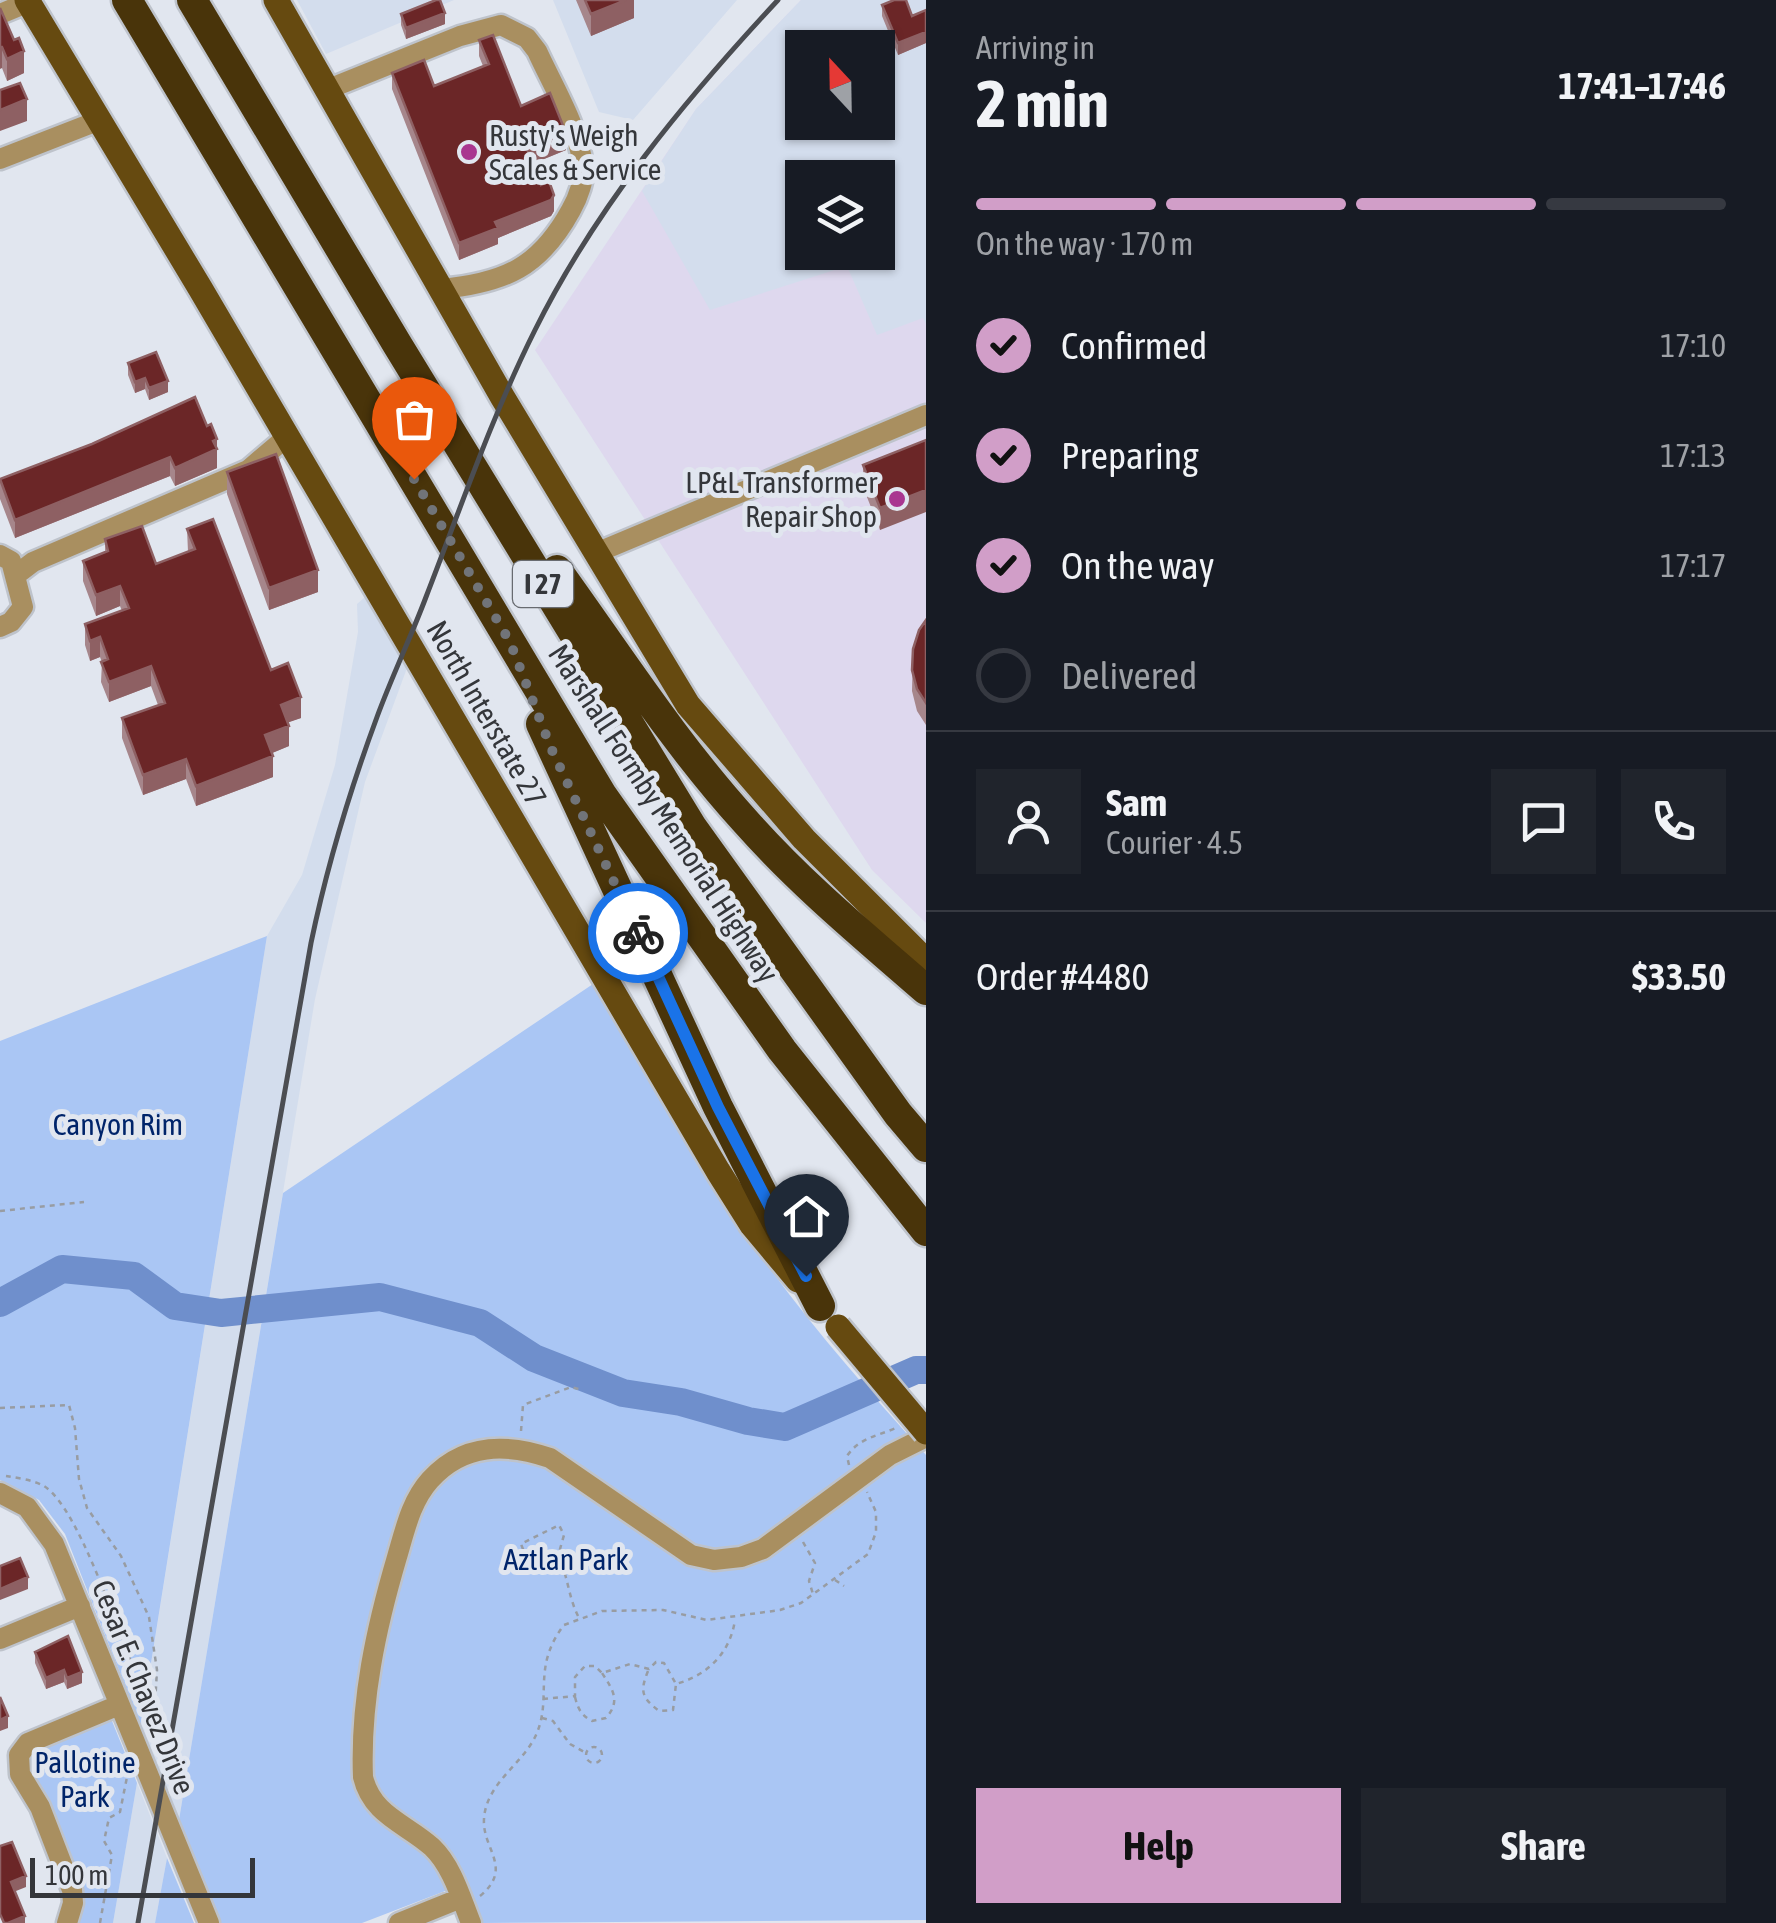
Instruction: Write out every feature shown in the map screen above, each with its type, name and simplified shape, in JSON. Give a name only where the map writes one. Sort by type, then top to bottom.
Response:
[{"type":"highway","name":"Marshall Formby Memorial Highway","points":[[127,0],[602,795],[782,1050],[926,1231]]},
{"type":"highway","name":"Marshall Formby Memorial Highway","points":[[192,0],[692,827],[887,1098],[926,1146]]},
{"type":"highway","points":[[403,352],[685,750],[782,861],[926,990]]},
{"type":"highway","points":[[510,642],[548,742],[718,1107],[829,1317]]},
{"type":"main road","points":[[276,0],[440,289],[688,705],[804,838],[926,962]]},
{"type":"main road","name":"North Interstate 27","points":[[28,1],[718,1171],[752,1225],[920,1430]]},
{"type":"street","points":[[0,14],[28,1]]},
{"type":"street","points":[[326,90],[460,36],[501,25],[527,38],[537,50],[579,148],[584,170],[576,200],[550,245],[533,261],[499,279],[440,289]]},
{"type":"street","points":[[0,159],[100,120]]},
{"type":"street","points":[[596,553],[926,415]]},
{"type":"street","points":[[16,576],[32,562],[248,470],[288,436]]},
{"type":"street","points":[[0,555],[12,562],[23,607],[12,622],[0,627]]},
{"type":"street","points":[[471,1923],[443,1860],[431,1846],[381,1811],[366,1790],[362,1762],[373,1644],[410,1515],[430,1480],[465,1454],[495,1448],[525,1450],[550,1458],[691,1555],[714,1560],[741,1557],[762,1549],[920,1430]]},
{"type":"street","name":"Cesar E. Chavez Drive","points":[[0,1493],[27,1506],[42,1524],[80,1606],[209,1923]]},
{"type":"street","points":[[0,1639],[80,1606]]},
{"type":"street","points":[[66,1923],[72,1912],[72,1890],[40,1807],[20,1774],[19,1754],[28,1742],[119,1705]]},
{"type":"street","points":[[399,1923],[461,1898]]},
{"type":"path","points":[[0,1211],[84,1202]]},
{"type":"path","points":[[525,1450],[520,1423],[523,1405],[571,1387],[582,1390]]},
{"type":"path","points":[[0,1408],[69,1405],[87,1508],[121,1556],[149,1617],[157,1670],[156,1732],[142,1764]]},
{"type":"path","points":[[461,1898],[474,1901],[494,1880],[496,1857],[485,1828],[486,1808],[497,1784],[536,1735],[541,1718],[544,1662],[564,1625],[602,1611],[626,1609],[663,1610],[707,1620],[736,1617],[780,1610],[814,1596],[868,1554],[876,1532],[876,1512],[847,1456],[864,1439],[920,1430]]},
{"type":"path","points":[[0,1475],[41,1484],[73,1520],[142,1691],[120,1812],[108,1818],[104,1842],[112,1855],[100,1923]]},
{"type":"path","points":[[558,1556],[526,1557],[521,1544],[559,1525],[564,1535],[558,1556],[567,1594],[578,1618]]},
{"type":"path","points":[[793,1528],[813,1556],[815,1563],[809,1580],[814,1596]]},
{"type":"path","points":[[834,1580],[844,1586]]},
{"type":"path","points":[[676,1684],[699,1675],[718,1660],[728,1646],[736,1617]]},
{"type":"path","points":[[656,1662],[664,1663],[676,1684],[673,1710],[668,1713],[659,1711],[642,1695],[649,1670],[656,1662]]},
{"type":"path","points":[[602,1672],[630,1664],[649,1670]]},
{"type":"path","points":[[596,1666],[615,1692],[615,1704],[606,1718],[592,1721],[578,1708],[575,1696],[575,1677],[580,1669],[596,1666]]},
{"type":"path","points":[[541,1698],[575,1696]]},
{"type":"path","points":[[541,1718],[553,1721],[570,1744],[586,1752]]},
{"type":"shaded area","points":[[297,0],[454,0],[326,54]]},
{"type":"shaded area","points":[[553,0],[737,0],[633,120],[599,112]]},
{"type":"shaded area","points":[[801,0],[926,0],[926,923],[872,870],[535,350],[696,109]]},
{"type":"shaded area","points":[[801,0],[926,0],[926,324],[923,318],[877,335],[849,270],[895,270],[895,160],[785,160],[785,270],[835,270],[710,310],[642,191],[696,109]]},
{"type":"shaded area","points":[[365,597],[407,668],[365,782],[315,999],[179,1820],[141,1727],[267,936],[302,875],[335,765],[358,632],[357,604]]},
{"type":"shaded area","points":[[137,1783],[167,1858],[155,1923],[113,1923]]},
{"type":"green space","name":"Canyon Rim","points":[[267,936],[141,1726],[65,1534],[39,1500],[0,1480],[0,1041]]},
{"type":"green space","name":"Aztlan Park","points":[[593,984],[690,1148],[752,1243],[814,1326],[926,1455],[926,1920],[482,1923],[466,1883],[362,1923],[221,1923],[179,1820],[283,1193]]},
{"type":"green space","name":"Pallotine Park","points":[[110,1716],[137,1783],[113,1923],[75,1923],[78,1889],[23,1752]]},
{"type":"green space","points":[[167,1858],[194,1923],[155,1923]]},
{"type":"building","points":[[440,0],[445,13],[406,28],[401,14]]},
{"type":"building","points":[[585,0],[626,0],[591,14]]},
{"type":"building","points":[[906,0],[912,16],[926,10],[926,32],[898,43],[882,5]]},
{"type":"building","points":[[0,8],[14,40],[19,38],[24,51],[7,59],[0,47]]},
{"type":"building","name":"Rusty's Weigh Scales & Service","points":[[493,35],[521,106],[550,93],[566,133],[527,149],[541,185],[549,181],[554,195],[551,200],[495,222],[498,228],[459,243],[392,73],[424,60],[434,86],[489,64],[479,40]]},
{"type":"building","points":[[20,83],[27,99],[0,110],[0,90]]},
{"type":"building","points":[[156,352],[168,381],[149,388],[145,378],[135,382],[128,363]]},
{"type":"building","points":[[195,397],[207,426],[211,424],[217,449],[175,468],[170,457],[15,520],[0,479],[92,444]]},
{"type":"building","points":[[926,440],[926,490],[880,508],[863,465]]},
{"type":"building","points":[[276,454],[318,570],[269,588],[227,472]]},
{"type":"building","points":[[213,519],[271,670],[288,663],[301,697],[281,705],[289,726],[265,735],[273,756],[196,786],[186,759],[143,775],[122,718],[165,703],[151,666],[109,682],[101,662],[108,659],[100,637],[90,641],[85,624],[129,608],[120,586],[96,595],[83,561],[108,551],[105,539],[142,526],[156,564],[195,549],[187,529]]},
{"type":"building","points":[[926,620],[926,703],[912,670],[913,649]]},
{"type":"building","points":[[20,1558],[28,1577],[0,1589],[0,1566]]},
{"type":"building","points":[[68,1636],[82,1672],[67,1678],[64,1670],[46,1678],[35,1652]]},
{"type":"building","points":[[0,1697],[8,1716],[0,1720]]},
{"type":"building","points":[[12,1842],[26,1876],[11,1882],[25,1916],[4,1923],[0,1914],[0,1846]]},
{"type":"waterway","points":[[0,1303],[62,1269],[134,1276],[175,1306],[221,1313],[380,1297],[480,1323],[534,1358],[623,1393],[681,1402],[785,1427],[916,1370],[926,1370]]},
{"type":"railway","points":[[138,1923],[311,943],[358,772],[491,429],[519,362],[559,285],[644,156],[778,0]]},
{"type":"way so far","points":[[414,479],[510,642],[551,748],[638,933]]},
{"type":"place","name":"Rusty's Weigh Scales & Service","points":[[469,152]]},
{"type":"place","name":"LP&L Transformer Repair Shop","points":[[897,499]]},
{"type":"route","points":[[638,933],[718,1107],[806,1276]]}]
